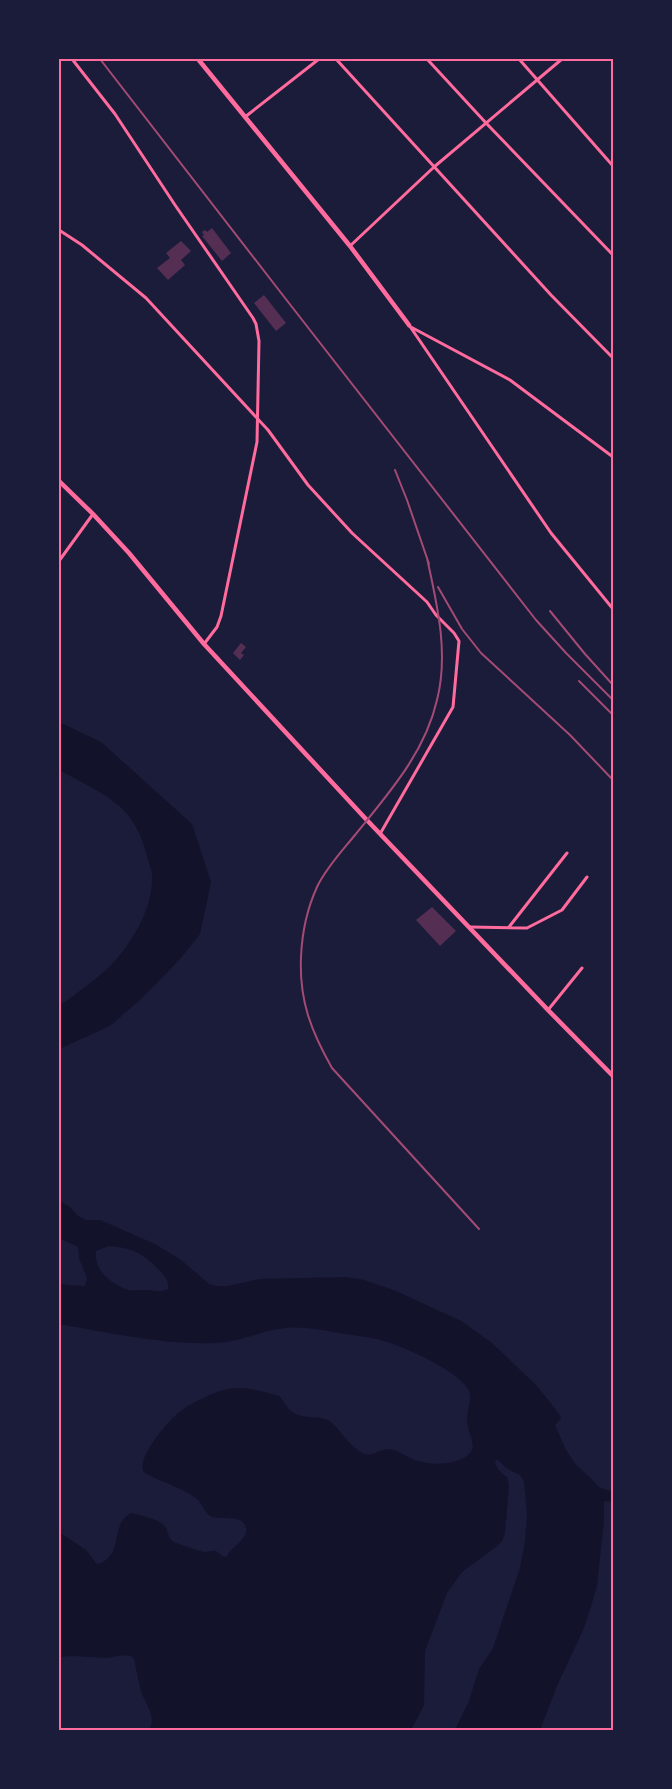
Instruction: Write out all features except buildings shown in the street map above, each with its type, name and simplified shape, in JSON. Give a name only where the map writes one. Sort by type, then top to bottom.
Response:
[{"type":"street","points":[[72,59],[120,121],[253,318],[259,341],[257,442],[221,616],[217,627],[204,644]]},
{"type":"street","points":[[198,59],[350,246],[409,325],[551,533],[613,609]]},
{"type":"street","points":[[245,117],[319,59]]},
{"type":"street","points":[[336,59],[551,294],[613,358]]},
{"type":"street","points":[[427,59],[613,255]]},
{"type":"street","points":[[519,59],[613,166]]},
{"type":"street","points":[[350,246],[434,167],[562,59]]},
{"type":"street","points":[[59,230],[82,246],[146,298],[268,430],[308,485],[352,534],[427,602],[436,615],[454,633],[459,642],[453,707],[380,834]]},
{"type":"street","points":[[409,325],[510,380],[613,457]]},
{"type":"street","points":[[59,481],[129,553],[204,644],[380,834],[613,1076]]},
{"type":"street","points":[[59,560],[93,514]]},
{"type":"street","points":[[509,928],[568,853]]},
{"type":"street","points":[[469,927],[527,928],[562,910],[587,877]]},
{"type":"street","points":[[548,1010],[582,968]]},
{"type":"shaded area","points":[[59,722],[101,742],[192,824],[211,882],[200,934],[180,959],[141,999],[110,1026],[59,1049],[59,1005],[102,973],[124,950],[144,916],[151,891],[152,876],[142,839],[128,815],[104,795],[59,770]]},
{"type":"shaded area","points":[[59,1201],[69,1206],[78,1216],[86,1220],[100,1220],[155,1244],[181,1260],[209,1284],[228,1286],[259,1279],[346,1277],[364,1280],[396,1291],[461,1321],[492,1343],[537,1386],[561,1418],[555,1425],[566,1450],[576,1465],[593,1480],[601,1491],[604,1503],[597,1586],[583,1630],[557,1686],[540,1730],[455,1730],[469,1701],[479,1669],[493,1648],[520,1568],[525,1541],[527,1515],[524,1481],[520,1475],[506,1468],[498,1460],[495,1461],[496,1466],[507,1477],[509,1485],[505,1533],[502,1541],[496,1547],[462,1572],[447,1593],[425,1651],[424,1705],[411,1730],[147,1730],[151,1726],[152,1719],[141,1692],[134,1659],[131,1656],[124,1655],[107,1658],[59,1657],[59,1532],[86,1550],[96,1563],[99,1564],[112,1553],[120,1524],[131,1513],[150,1518],[164,1525],[174,1542],[204,1552],[216,1551],[224,1557],[243,1538],[246,1530],[243,1522],[235,1519],[210,1516],[198,1500],[192,1496],[144,1472],[144,1458],[155,1439],[177,1414],[197,1401],[221,1391],[237,1388],[262,1391],[279,1396],[290,1410],[298,1415],[322,1418],[331,1422],[354,1447],[367,1455],[390,1449],[418,1461],[441,1464],[464,1458],[473,1448],[467,1423],[470,1400],[468,1389],[453,1374],[441,1366],[389,1343],[372,1338],[308,1328],[277,1329],[216,1343],[177,1342],[137,1338],[59,1324],[59,1283],[85,1286],[87,1278],[79,1258],[78,1247],[59,1238]],"holes":[[[109,1246],[125,1248],[144,1256],[166,1277],[168,1289],[160,1291],[129,1290],[110,1280],[101,1270],[96,1258],[96,1251]]]},
{"type":"waterway","points":[[587,1488],[607,1496],[613,1496]]},
{"type":"railway","points":[[100,59],[536,620],[613,700]]},
{"type":"railway","points":[[395,470],[429,564]]},
{"type":"railway","points":[[427,558],[438,611],[442,647],[442,664],[437,700],[424,738],[404,772],[330,866],[317,887],[310,904],[304,930],[302,987],[312,1028],[332,1068],[479,1229]]},
{"type":"railway","points":[[438,587],[462,629],[481,653],[570,735],[613,780]]},
{"type":"railway","points":[[550,611],[613,685]]},
{"type":"railway","points":[[579,681],[613,715]]}]
